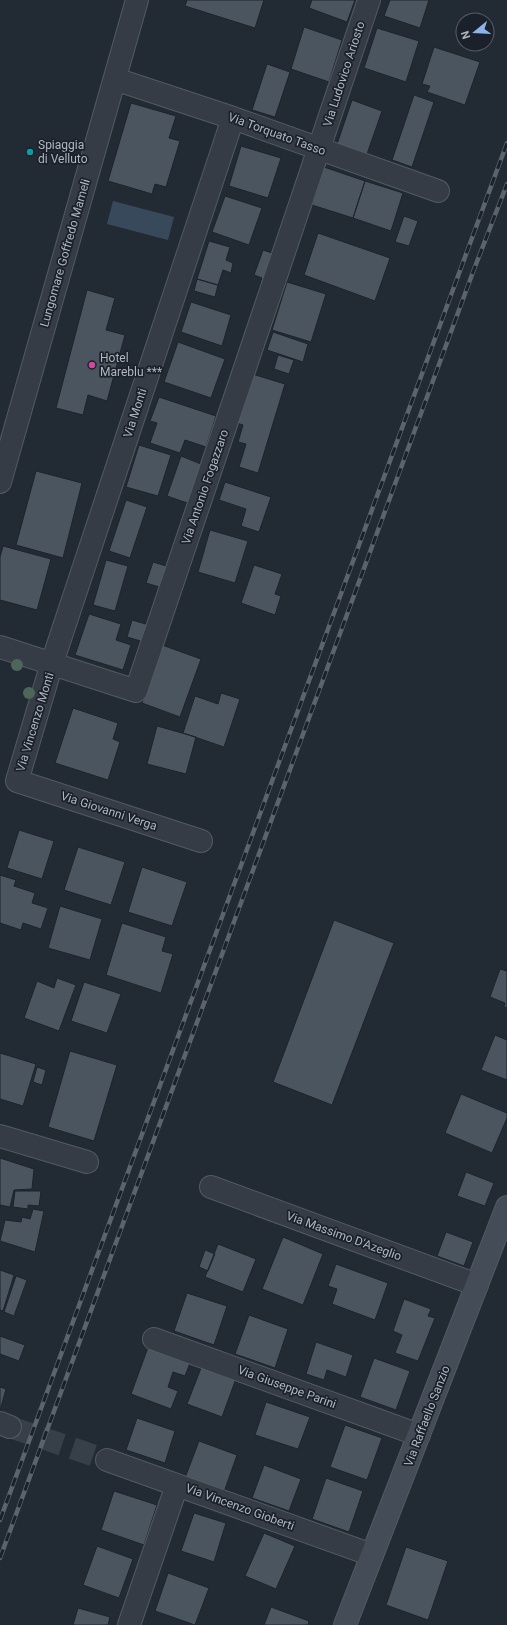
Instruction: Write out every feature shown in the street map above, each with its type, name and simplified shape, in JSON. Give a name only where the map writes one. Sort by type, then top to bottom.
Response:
[{"type":"main road","name":"Via Raffaello Sanzio","points":[[345,1625],[507,1207]]},
{"type":"street","name":"Lungomare Goffredo Mameli","points":[[0,482],[137,0]]},
{"type":"street","name":"Via Ludovico Ariosto","points":[[319,149],[369,0]]},
{"type":"street","name":"Via Torquato Tasso","points":[[115,79],[233,118],[438,191]]},
{"type":"street","name":"Via Monti","points":[[52,663],[233,118]]},
{"type":"street","name":"Via Antonio Fogazzaro","points":[[0,647],[136,691],[319,149]]},
{"type":"street","name":"Via Vincenzo Monti","points":[[17,781],[52,663]]},
{"type":"street","name":"Via Giovanni Verga","points":[[17,781],[201,841]]},
{"type":"street","points":[[0,1136],[87,1162]]},
{"type":"street","name":"Via Massimo D'Azeglio","points":[[211,1187],[477,1285]]},
{"type":"street","name":"Via Giuseppe Parini","points":[[154,1339],[419,1435]]},
{"type":"street","name":"Via Vincenzo Gioberti","points":[[107,1460],[372,1555]]},
{"type":"street","points":[[129,1625],[177,1485]]},
{"type":"water","points":[[113,201],[174,217],[168,240],[107,224]]},
{"type":"building","points":[[187,0],[264,0],[255,28],[185,6]]},
{"type":"building","points":[[312,0],[355,0],[347,22],[309,8]]},
{"type":"building","points":[[390,0],[429,0],[420,28],[384,16]]},
{"type":"building","points":[[304,27],[342,40],[329,82],[291,69]]},
{"type":"building","points":[[377,28],[419,41],[406,82],[364,68]]},
{"type":"building","points":[[434,47],[480,62],[465,105],[427,92],[430,86],[422,84]]},
{"type":"building","points":[[267,64],[290,72],[275,117],[252,110]]},
{"type":"building","points":[[414,95],[434,102],[412,167],[392,160]]},
{"type":"building","points":[[352,100],[382,111],[367,154],[337,144]]},
{"type":"building","points":[[131,103],[176,116],[169,138],[180,141],[166,187],[155,184],[152,194],[108,181]]},
{"type":"building","points":[[241,146],[281,158],[268,198],[229,186]]},
{"type":"building","points":[[324,167],[365,181],[353,218],[312,205]]},
{"type":"building","points":[[365,181],[403,193],[391,231],[353,218]]},
{"type":"building","points":[[225,196],[262,208],[249,245],[212,232]]},
{"type":"building","points":[[404,216],[418,221],[409,246],[395,242]]},
{"type":"building","points":[[318,233],[390,258],[375,301],[304,275]]},
{"type":"building","points":[[209,241],[230,247],[226,260],[233,263],[231,273],[223,270],[218,285],[197,279]]},
{"type":"building","points":[[263,250],[278,255],[267,286],[260,284],[262,278],[254,275]]},
{"type":"building","points":[[197,279],[218,285],[215,297],[194,291]]},
{"type":"building","points":[[287,282],[326,294],[311,342],[272,330]]},
{"type":"building","name":"Hotel Mareblu ***","points":[[87,290],[115,298],[106,330],[125,335],[107,401],[88,395],[83,415],[56,408]]},
{"type":"building","points":[[191,302],[231,315],[222,346],[181,332]]},
{"type":"building","points":[[273,332],[308,344],[303,362],[267,350]]},
{"type":"building","points":[[178,342],[225,359],[211,398],[164,382]]},
{"type":"building","points":[[278,355],[294,360],[289,374],[274,369]]},
{"type":"building","points":[[249,373],[285,384],[258,473],[239,467],[246,444],[238,442],[243,425],[234,422]]},
{"type":"building","points":[[159,397],[216,416],[206,447],[185,440],[180,453],[150,443],[157,423],[150,421]]},
{"type":"building","points":[[139,445],[171,455],[158,496],[126,487]]},
{"type":"building","points":[[181,456],[206,466],[193,505],[167,496]]},
{"type":"building","points":[[36,471],[82,483],[63,558],[16,545]]},
{"type":"building","points":[[225,482],[271,497],[259,532],[241,526],[246,509],[219,500]]},
{"type":"building","points":[[126,500],[147,507],[130,558],[109,551]]},
{"type":"building","points":[[210,530],[248,541],[235,583],[198,572]]},
{"type":"building","points":[[3,546],[51,559],[37,610],[0,600],[0,557]]},
{"type":"building","points":[[106,560],[128,566],[115,611],[93,605]]},
{"type":"building","points":[[153,562],[173,568],[166,589],[146,583]]},
{"type":"building","points":[[254,565],[282,574],[275,594],[281,596],[275,615],[241,603]]},
{"type":"building","points":[[89,614],[121,624],[116,640],[131,645],[123,670],[75,655]]},
{"type":"building","points":[[132,620],[149,625],[144,642],[127,637]]},
{"type":"building","points":[[162,645],[201,659],[180,717],[142,703]]},
{"type":"building","points":[[221,693],[240,699],[224,747],[183,733],[195,696],[218,704]]},
{"type":"building","points":[[73,708],[118,723],[113,739],[120,742],[108,780],[55,763]]},
{"type":"building","points":[[157,726],[196,737],[186,774],[147,764]]},
{"type":"building","points":[[19,830],[54,841],[42,879],[7,868]]},
{"type":"building","points":[[78,847],[125,862],[111,905],[64,890]]},
{"type":"building","points":[[142,867],[187,882],[172,926],[128,912]]},
{"type":"building","points":[[0,875],[16,880],[14,886],[35,893],[32,903],[48,908],[41,929],[23,923],[21,930],[0,923]]},
{"type":"building","points":[[60,906],[102,919],[90,960],[48,948]]},
{"type":"building","points":[[334,920],[394,943],[332,1105],[273,1082]]},
{"type":"building","points":[[122,923],[166,937],[162,951],[173,954],[161,993],[106,975]]},
{"type":"building","points":[[500,969],[507,971],[507,1008],[504,1007],[505,1003],[490,997]]},
{"type":"building","points":[[57,978],[76,985],[59,1031],[24,1018],[37,981],[54,988]]},
{"type":"building","points":[[84,982],[121,994],[107,1033],[71,1021]]},
{"type":"building","points":[[495,1035],[507,1040],[507,1080],[481,1070]]},
{"type":"building","points":[[70,1051],[117,1065],[94,1141],[48,1127]]},
{"type":"building","points":[[0,1053],[36,1064],[23,1106],[0,1099]]},
{"type":"building","points":[[37,1067],[46,1070],[42,1085],[33,1082]]},
{"type":"building","points":[[461,1094],[507,1113],[507,1118],[492,1153],[445,1133]]},
{"type":"building","points":[[0,1158],[34,1169],[32,1189],[14,1190],[10,1207],[0,1205]]},
{"type":"building","points":[[466,1172],[494,1183],[485,1206],[457,1196]]},
{"type":"building","points":[[15,1191],[41,1191],[39,1206],[28,1205],[28,1209],[13,1207]]},
{"type":"building","points":[[33,1209],[44,1211],[35,1252],[0,1241],[5,1220],[21,1222],[22,1217],[30,1219]]},
{"type":"building","points":[[446,1232],[473,1242],[464,1266],[437,1256]]},
{"type":"building","points":[[283,1237],[323,1254],[303,1305],[262,1289]]},
{"type":"building","points":[[218,1244],[256,1259],[243,1292],[205,1277]]},
{"type":"building","points":[[205,1250],[215,1254],[208,1271],[199,1267]]},
{"type":"building","points":[[336,1264],[388,1283],[375,1320],[332,1304],[337,1289],[328,1286]]},
{"type":"building","points":[[0,1270],[14,1275],[3,1311],[0,1310]]},
{"type":"building","points":[[16,1276],[27,1280],[14,1316],[4,1312]]},
{"type":"building","points":[[187,1293],[227,1306],[214,1345],[174,1331]]},
{"type":"building","points":[[404,1299],[431,1309],[428,1316],[435,1318],[418,1361],[395,1353],[402,1335],[393,1331]]},
{"type":"building","points":[[249,1315],[288,1329],[275,1368],[235,1354]]},
{"type":"building","points":[[0,1336],[25,1345],[19,1361],[0,1354]]},
{"type":"building","points":[[150,1342],[192,1358],[185,1376],[173,1372],[168,1387],[178,1391],[171,1409],[131,1394]]},
{"type":"building","points":[[316,1342],[353,1355],[346,1377],[327,1370],[324,1380],[306,1374]]},
{"type":"building","points":[[374,1358],[410,1371],[396,1410],[360,1397]]},
{"type":"building","points":[[203,1363],[237,1376],[222,1417],[187,1404]]},
{"type":"building","points":[[0,1387],[6,1389],[0,1411]]},
{"type":"building","points":[[266,1402],[310,1417],[298,1449],[255,1435]]},
{"type":"building","points":[[137,1418],[175,1431],[165,1463],[126,1450]]},
{"type":"building","points":[[345,1425],[382,1438],[367,1480],[330,1467]]},
{"type":"building","points":[[199,1441],[237,1455],[224,1492],[185,1478]]},
{"type":"building","points":[[264,1465],[301,1479],[289,1511],[252,1498]]},
{"type":"building","points":[[326,1478],[363,1491],[349,1532],[312,1519]]},
{"type":"building","points":[[114,1491],[157,1505],[144,1545],[101,1530]]},
{"type":"building","points":[[194,1513],[226,1523],[214,1562],[181,1551]]},
{"type":"building","points":[[264,1533],[295,1546],[276,1589],[245,1576]]},
{"type":"building","points":[[97,1546],[133,1559],[119,1598],[83,1585]]},
{"type":"building","points":[[406,1547],[448,1561],[428,1620],[386,1605]]},
{"type":"building","points":[[168,1573],[209,1588],[195,1625],[155,1611]]},
{"type":"building","points":[[271,1607],[309,1621],[308,1625],[264,1625]]},
{"type":"building","points":[[78,1608],[110,1617],[108,1625],[73,1625]]},
{"type":"tunnel","points":[[10,1427],[107,1460]]},
{"type":"railway","points":[[0,1520],[507,143]]},
{"type":"railway","points":[[0,1558],[473,272],[507,184]]},
{"type":"place","name":"Spiaggia di Velluto","points":[[30,152]]},
{"type":"place","name":"Hotel Mareblu ***","points":[[92,365]]}]
